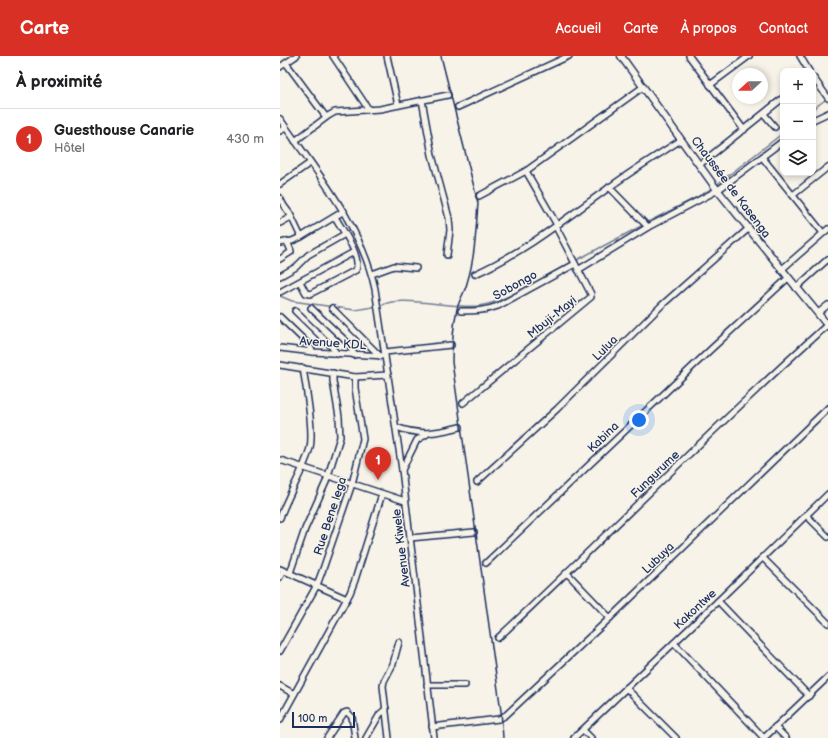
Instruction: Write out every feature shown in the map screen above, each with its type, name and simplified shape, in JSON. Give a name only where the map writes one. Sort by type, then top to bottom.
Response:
[{"type":"main road","name":"Chaussée de Kasenga","points":[[621,56],[715,187],[827,326]]},
{"type":"street","points":[[296,56],[282,64],[326,117]]},
{"type":"street","points":[[333,56],[369,110]]},
{"type":"street","points":[[387,56],[398,105]]},
{"type":"street","points":[[458,107],[569,56]]},
{"type":"street","points":[[689,56],[744,130]]},
{"type":"street","points":[[710,85],[749,56]]},
{"type":"street","points":[[800,56],[807,68]]},
{"type":"street","points":[[816,81],[828,98]]},
{"type":"street","points":[[479,196],[526,171],[643,87]]},
{"type":"street","points":[[295,141],[326,117],[338,112],[369,110],[448,95]]},
{"type":"street","points":[[422,100],[432,155],[449,218],[450,230],[447,255]]},
{"type":"street","points":[[699,165],[780,101]]},
{"type":"street","points":[[764,114],[775,127]]},
{"type":"street","points":[[816,119],[828,114]]},
{"type":"street","name":"Avenue Kiwele","points":[[280,119],[344,211],[358,238],[372,274],[383,355],[388,375],[402,470],[434,738]]},
{"type":"street","points":[[280,131],[286,128]]},
{"type":"street","points":[[475,274],[513,255],[557,226],[609,187],[681,140]]},
{"type":"street","points":[[578,270],[715,187],[762,157],[780,143]]},
{"type":"street","points":[[762,157],[823,232]]},
{"type":"street","points":[[281,181],[310,163]]},
{"type":"street","points":[[793,195],[828,167]]},
{"type":"street","name":"Mbuji-Mayi","points":[[463,403],[590,299],[591,294],[557,226],[526,171]]},
{"type":"street","points":[[609,187],[648,228]]},
{"type":"street","points":[[280,198],[301,237]]},
{"type":"street","points":[[280,243],[301,237],[344,211]]},
{"type":"street","points":[[280,223],[291,216]]},
{"type":"street","points":[[300,282],[306,293],[310,294],[356,270],[358,264],[354,252],[335,217]]},
{"type":"street","points":[[781,270],[828,228]]},
{"type":"street","name":"Lulua","points":[[477,482],[557,409],[662,305],[748,229]]},
{"type":"street","points":[[280,276],[296,268],[308,256],[345,234]]},
{"type":"street","points":[[280,259],[292,251],[288,241]]},
{"type":"street","points":[[280,292],[354,252]]},
{"type":"street","points":[[796,288],[828,259]]},
{"type":"street","name":"Sobongo","points":[[461,311],[484,310],[498,306],[575,264]]},
{"type":"street","points":[[372,274],[394,266],[416,268]]},
{"type":"street","name":"Kabina","points":[[486,563],[788,278]]},
{"type":"street","points":[[818,313],[828,306]]},
{"type":"street","points":[[311,308],[347,342],[352,348],[354,355]]},
{"type":"street","points":[[332,308],[383,355]]},
{"type":"street","points":[[295,311],[331,346],[337,354]]},
{"type":"street","points":[[280,317],[308,343],[313,352]]},
{"type":"street","name":"Fungurume","points":[[498,638],[567,573],[753,391],[827,326]]},
{"type":"street","name":"Avenue KDL","points":[[280,348],[337,354],[383,355],[451,345]]},
{"type":"street","points":[[280,365],[355,377],[388,375]]},
{"type":"street","points":[[280,518],[303,467],[310,447],[303,368]]},
{"type":"street","points":[[290,574],[304,529],[328,476],[340,437],[340,425],[333,373]]},
{"type":"street","name":"Rue Bene lega","points":[[280,651],[324,569],[352,484],[363,439],[355,388],[355,377]]},
{"type":"street","name":"Lubuya","points":[[432,727],[499,718],[506,715],[610,618],[828,408]]},
{"type":"street","points":[[396,428],[428,433],[460,427]]},
{"type":"street","points":[[402,470],[417,440],[428,433]]},
{"type":"street","points":[[280,460],[405,501]]},
{"type":"street","points":[[280,720],[347,599],[355,580],[382,494]]},
{"type":"street","name":"Kakontwe","points":[[574,738],[718,602],[828,494]]},
{"type":"street","points":[[806,515],[828,537]]},
{"type":"street","points":[[410,538],[474,532]]},
{"type":"street","points":[[763,558],[828,623]]},
{"type":"street","points":[[280,577],[282,570],[347,599]]},
{"type":"street","points":[[567,573],[610,618]]},
{"type":"street","points":[[718,602],[809,696]]},
{"type":"street","points":[[389,738],[384,682],[390,670],[399,642]]},
{"type":"street","points":[[674,643],[764,738],[828,677]]},
{"type":"street","points":[[427,685],[465,685]]},
{"type":"street","points":[[280,686],[294,694]]},
{"type":"street","points":[[626,688],[676,738]]},
{"type":"street","points":[[366,738],[380,714],[386,709]]},
{"type":"street","points":[[327,738],[344,713],[348,712],[352,717],[355,738]]},
{"type":"street","points":[[775,727],[786,738]]},
{"type":"street","points":[[583,730],[591,738]]},
{"type":"waterway","points":[[816,107],[825,100]]},
{"type":"waterway","points":[[716,185],[780,135]]},
{"type":"waterway","points":[[646,223],[705,193],[713,187]]},
{"type":"waterway","points":[[575,261],[643,225]]},
{"type":"waterway","points":[[383,305],[390,302],[401,301],[456,306],[478,306],[489,304],[501,300],[525,288],[572,262]]},
{"type":"waterway","points":[[280,296],[292,301],[355,310],[373,307]]},
{"type":"railway","points":[[441,56],[478,203],[472,264],[466,286],[458,306],[455,322],[452,362],[501,711],[503,738]]},
{"type":"place","name":"Guesthouse Canarie","points":[[378,480]]}]
